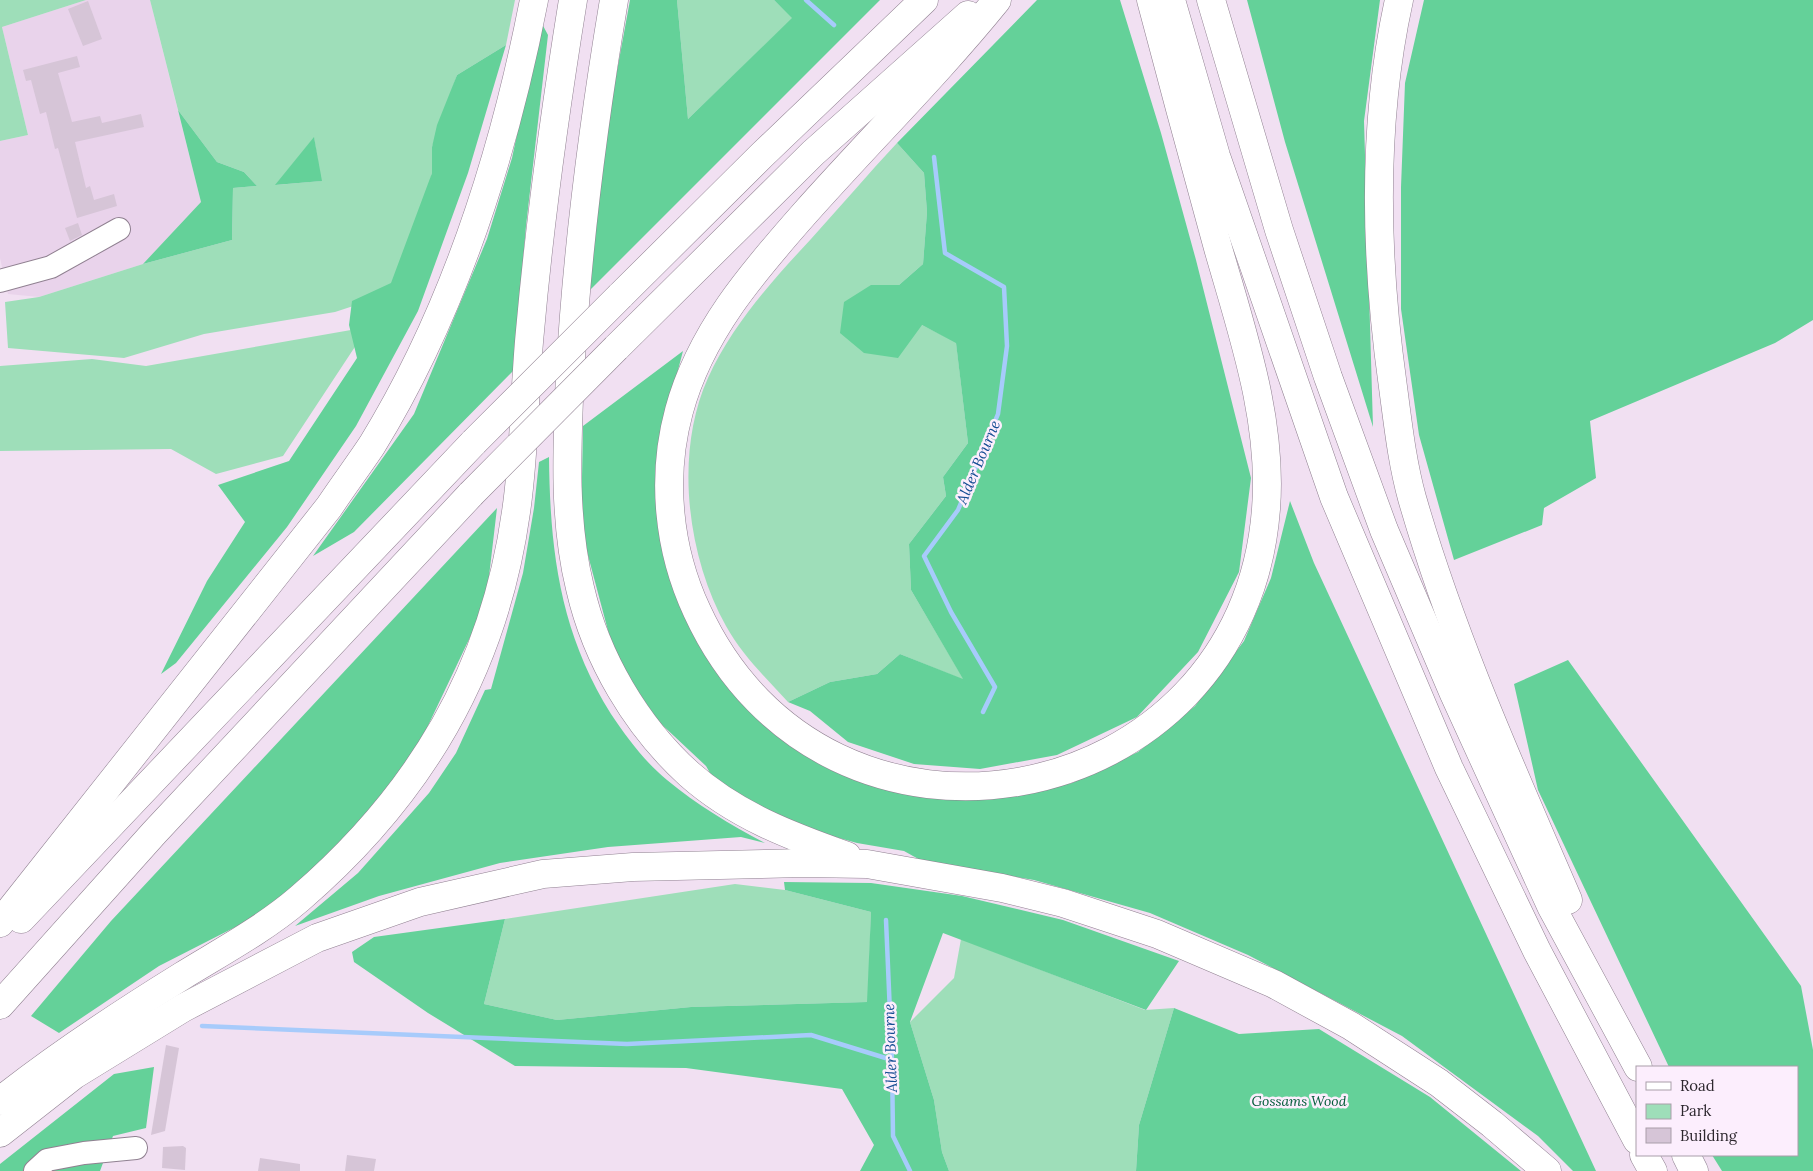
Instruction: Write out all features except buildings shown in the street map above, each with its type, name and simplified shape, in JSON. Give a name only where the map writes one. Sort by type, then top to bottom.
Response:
[{"type":"highway","points":[[0,923],[329,507],[372,444],[421,354],[469,241],[514,101],[534,0]]},
{"type":"highway","points":[[0,1101],[80,1041],[233,944],[297,900],[349,853],[389,809],[422,765],[462,695],[494,614],[505,574],[515,518],[538,243],[552,125],[573,0]]},
{"type":"highway","points":[[614,0],[595,115],[583,207],[574,302],[567,437],[571,538],[586,614],[602,654],[622,690],[659,742],[689,774],[712,792],[757,821],[867,864]]},
{"type":"highway","points":[[0,939],[48,893],[474,442],[762,154],[924,0]]},
{"type":"highway","points":[[0,1005],[154,833],[471,494],[813,153],[951,28],[987,0]]},
{"type":"highway","points":[[997,0],[967,37],[844,169],[740,290],[707,341],[690,379],[675,427],[670,467],[672,525],[686,584],[716,647],[751,693],[787,726],[837,758],[922,784],[965,788],[1016,783],[1074,767],[1113,749],[1152,723],[1194,684],[1220,649],[1241,612],[1257,565],[1263,538],[1267,493],[1263,422],[1249,359],[1151,0]]},
{"type":"highway","points":[[1171,0],[1219,166],[1338,506],[1449,768],[1537,951],[1636,1138]]},
{"type":"highway","points":[[1211,0],[1282,239],[1331,385],[1384,530],[1454,694],[1551,906],[1637,1066]]},
{"type":"highway","points":[[1399,0],[1385,93],[1378,192],[1381,285],[1402,451],[1412,496],[1441,591],[1482,698],[1573,910],[1612,1018]]},
{"type":"highway","points":[[0,1133],[74,1075],[183,1008],[316,938],[420,902],[543,874],[633,867],[804,863],[867,864],[1002,888],[1063,903],[1157,934],[1258,977],[1351,1026],[1440,1083],[1547,1171]]},
{"type":"highway","points":[[1645,1156],[1653,1171]]},
{"type":"highway","points":[[1686,1156],[1694,1171]]},
{"type":"lane","points":[[0,281],[51,267],[119,229]]},
{"type":"lane","points":[[35,1171],[47,1160],[84,1153],[136,1148]]},
{"type":"shaded area","points":[[86,0],[150,0],[201,202],[143,264],[39,297],[8,294],[0,258],[0,141],[28,135],[2,27]]},
{"type":"green space","points":[[0,0],[86,0],[2,27],[28,135],[0,141]]},
{"type":"green space","points":[[150,0],[515,0],[506,45],[457,75],[432,147],[432,173],[402,290],[335,312],[204,334],[124,358],[8,348],[5,302],[39,297],[143,264],[232,240],[233,188],[257,186],[244,172],[217,162],[178,110]],"holes":[[[314,138],[321,181],[276,185]]]},
{"type":"green space","points":[[630,0],[677,0],[688,119],[792,18],[774,0],[880,0],[587,293],[606,131]]},
{"type":"green space","points":[[677,0],[774,0],[793,18],[688,119]]},
{"type":"green space","points":[[1037,0],[1120,0],[1161,133],[1196,260],[1251,478],[1239,572],[1198,652],[1137,717],[1057,755],[980,769],[914,764],[848,742],[810,711],[788,702],[830,682],[877,674],[900,654],[963,679],[911,590],[909,544],[946,496],[943,477],[968,443],[956,343],[922,325],[898,358],[864,353],[840,333],[844,302],[871,285],[899,285],[923,264],[927,212],[924,173],[897,143]]},
{"type":"green space","points":[[1247,0],[1380,0],[1364,121],[1373,427],[1285,142]]},
{"type":"green space","points":[[1424,0],[1813,0],[1813,320],[1775,343],[1590,421],[1596,478],[1544,508],[1542,525],[1454,560],[1419,435],[1401,309],[1401,187],[1405,83]]},
{"type":"green space","points":[[541,22],[548,35],[526,226],[514,370],[354,532],[313,556],[414,414],[487,239],[512,158]]},
{"type":"green space","points":[[506,45],[468,173],[418,311],[356,426],[287,527],[176,663],[161,674],[207,581],[245,522],[218,485],[289,461],[357,358],[349,325],[352,301],[391,283],[432,173],[432,147],[437,125],[457,75]]},
{"type":"green space","points":[[178,110],[217,162],[244,172],[257,186],[233,188],[232,240],[143,264],[201,202]]},
{"type":"green space","points":[[314,137],[322,181],[275,185]]},
{"type":"green space","points":[[897,143],[924,173],[927,212],[923,264],[899,285],[871,285],[922,325],[956,342],[968,443],[943,477],[946,496],[909,544],[911,590],[964,680],[900,654],[877,674],[830,682],[788,702],[755,666],[732,637],[713,598],[702,568],[694,537],[688,471],[697,407],[708,378],[718,359],[754,304]]},
{"type":"green space","points":[[368,327],[283,456],[216,474],[171,449],[0,451],[0,366],[92,359],[146,366]]},
{"type":"green space","points":[[683,351],[662,431],[683,610],[707,655],[742,702],[788,741],[852,775],[924,796],[993,799],[1072,783],[1138,752],[1195,706],[1244,641],[1271,578],[1290,501],[1314,563],[1596,1171],[1573,1171],[1538,1136],[1402,1036],[1248,955],[1150,913],[1034,880],[922,861],[904,851],[857,843],[810,830],[739,796],[714,780],[706,766],[658,721],[615,657],[581,529],[583,426]]},
{"type":"green space","points":[[549,457],[552,526],[561,590],[569,622],[580,653],[611,714],[644,758],[678,789],[727,822],[765,843],[741,837],[608,847],[500,863],[379,896],[295,926],[358,873],[429,793],[456,753],[485,690],[491,689],[523,573],[534,508],[539,462]]},
{"type":"green space","points":[[497,508],[488,585],[473,631],[425,732],[382,799],[303,881],[253,918],[159,966],[59,1033],[31,1016],[111,921]]},
{"type":"green space","points":[[1568,660],[1801,986],[1813,1050],[1813,1171],[1722,1171],[1713,1156],[1798,1156],[1798,1066],[1669,1066],[1538,790],[1514,684]]},
{"type":"green space","points":[[784,882],[871,883],[962,896],[1063,920],[1179,961],[1146,1010],[943,933],[910,1022],[934,1100],[942,1152],[949,1171],[860,1171],[874,1145],[842,1089],[686,1068],[515,1066],[428,1013],[354,962],[352,952],[374,937],[505,919],[484,1004],[557,1020],[691,1007],[867,1002],[871,912],[785,890]]},
{"type":"green space","points":[[735,884],[785,890],[871,912],[868,1002],[691,1007],[557,1020],[484,1004],[505,919]]},
{"type":"green space","points":[[961,939],[1145,1010],[1174,1008],[1139,1125],[1136,1171],[949,1171],[942,1152],[934,1100],[910,1022],[954,978]]},
{"type":"green space","name":"Gossams Wood","points":[[1174,1008],[1239,1034],[1319,1029],[1430,1097],[1521,1171],[1136,1171],[1139,1125]]},
{"type":"green space","points":[[154,1067],[146,1128],[113,1136],[100,1171],[0,1171],[0,1164],[114,1074]]},
{"type":"waterway","name":"Alder Bourne","points":[[806,0],[834,25]]},
{"type":"waterway","name":"Alder Bourne","points":[[934,157],[945,253],[1004,287],[1007,346],[998,414],[958,510],[924,556],[951,612],[995,687],[983,712]]},
{"type":"waterway","name":"Alder Bourne","points":[[886,920],[893,1136],[910,1171]]},
{"type":"waterway","points":[[202,1026],[627,1044],[811,1035],[892,1060]]}]
